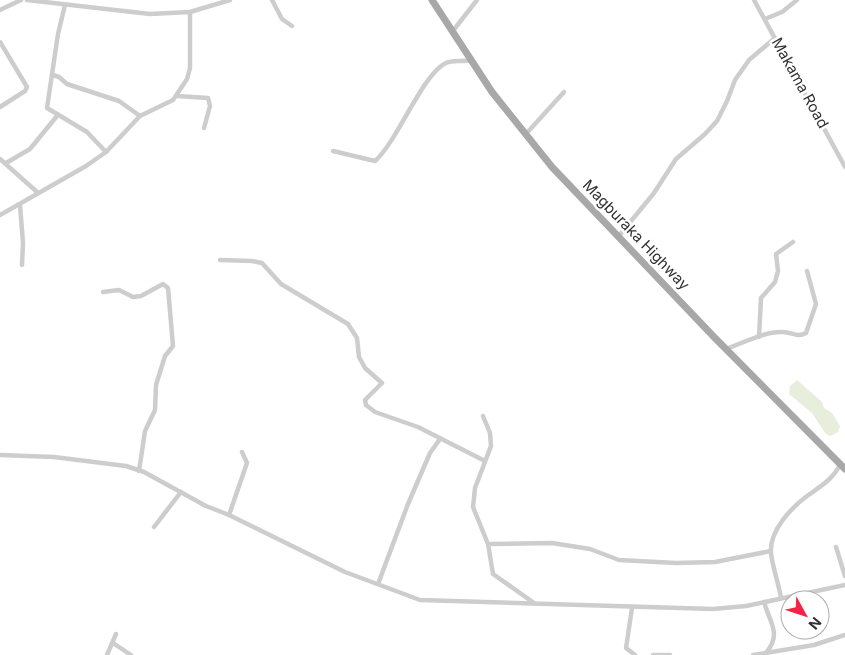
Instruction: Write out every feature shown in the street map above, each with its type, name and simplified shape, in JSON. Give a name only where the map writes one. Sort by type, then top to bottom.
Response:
[{"type":"main road","name":"Magburaka Highway","points":[[432,0],[470,60],[525,135],[618,237],[843,467]]},
{"type":"street","points":[[0,10],[21,0]]},
{"type":"street","points":[[27,0],[150,14],[190,12],[230,0]]},
{"type":"street","points":[[272,0],[282,19],[292,26]]},
{"type":"street","points":[[452,32],[477,0]]},
{"type":"street","name":"Makama Road","points":[[754,0],[845,168]]},
{"type":"street","points":[[765,19],[782,12],[797,0]]},
{"type":"street","points":[[65,5],[46,104],[50,112],[87,132],[106,152]]},
{"type":"street","points":[[0,215],[37,192],[64,180],[106,152],[140,116],[163,106],[177,96],[187,79],[190,68],[190,12]]},
{"type":"street","points":[[618,237],[654,193],[676,158],[705,134],[717,121],[728,101],[735,80],[749,60],[775,38]]},
{"type":"street","points":[[0,42],[27,87],[25,91],[0,107]]},
{"type":"street","points":[[333,151],[375,161],[389,143],[423,88],[442,65],[448,62],[470,60]]},
{"type":"street","points":[[53,75],[59,77],[66,84],[120,101],[140,116]]},
{"type":"street","points":[[525,135],[564,92]]},
{"type":"street","points":[[177,96],[208,98],[210,106],[204,128]]},
{"type":"street","points":[[6,163],[30,149],[58,116]]},
{"type":"street","points":[[0,159],[37,192]]},
{"type":"street","points":[[20,204],[23,243],[22,265]]},
{"type":"street","points":[[759,337],[761,298],[775,282],[778,271],[776,254],[793,242]]},
{"type":"street","points":[[220,260],[262,263],[281,284],[348,324],[357,338],[359,357],[365,368],[382,384],[365,400],[366,405],[375,412],[418,427],[484,461]]},
{"type":"street","points":[[726,349],[759,337],[784,331],[798,336],[806,333],[816,304],[807,271]]},
{"type":"street","points":[[103,292],[119,290],[133,297],[141,296],[163,284],[168,288],[173,346],[165,356],[156,385],[155,410],[144,430],[139,471]]},
{"type":"street","points":[[483,416],[491,438],[491,446],[475,488],[473,506],[488,544],[493,574],[535,604]]},
{"type":"street","points":[[378,584],[408,504],[430,453],[440,439]]},
{"type":"street","points":[[229,515],[246,463],[242,452]]},
{"type":"street","points":[[0,455],[105,462],[139,471],[206,506],[229,515],[345,572],[420,600],[432,602],[713,610],[780,598]]},
{"type":"street","points":[[780,593],[771,551],[775,533],[784,520],[805,498],[831,480],[843,467]]},
{"type":"street","points":[[154,527],[181,492]]},
{"type":"street","points":[[488,544],[552,543],[590,549],[619,560],[676,563],[715,562],[771,551]]},
{"type":"street","points":[[836,547],[845,576]]},
{"type":"street","points":[[820,590],[845,585]]},
{"type":"street","points":[[763,654],[772,646],[775,634],[764,602]]},
{"type":"street","points":[[632,608],[626,648],[635,655]]},
{"type":"street","points":[[107,655],[116,634]]},
{"type":"street","points":[[753,655],[814,645],[845,635]]},
{"type":"street","points":[[113,643],[130,655]]},
{"type":"street","points":[[653,655],[670,655]]},
{"type":"green space","points":[[797,380],[822,402],[824,408],[832,413],[840,426],[838,432],[830,436],[825,433],[812,413],[789,394],[790,386]]}]
